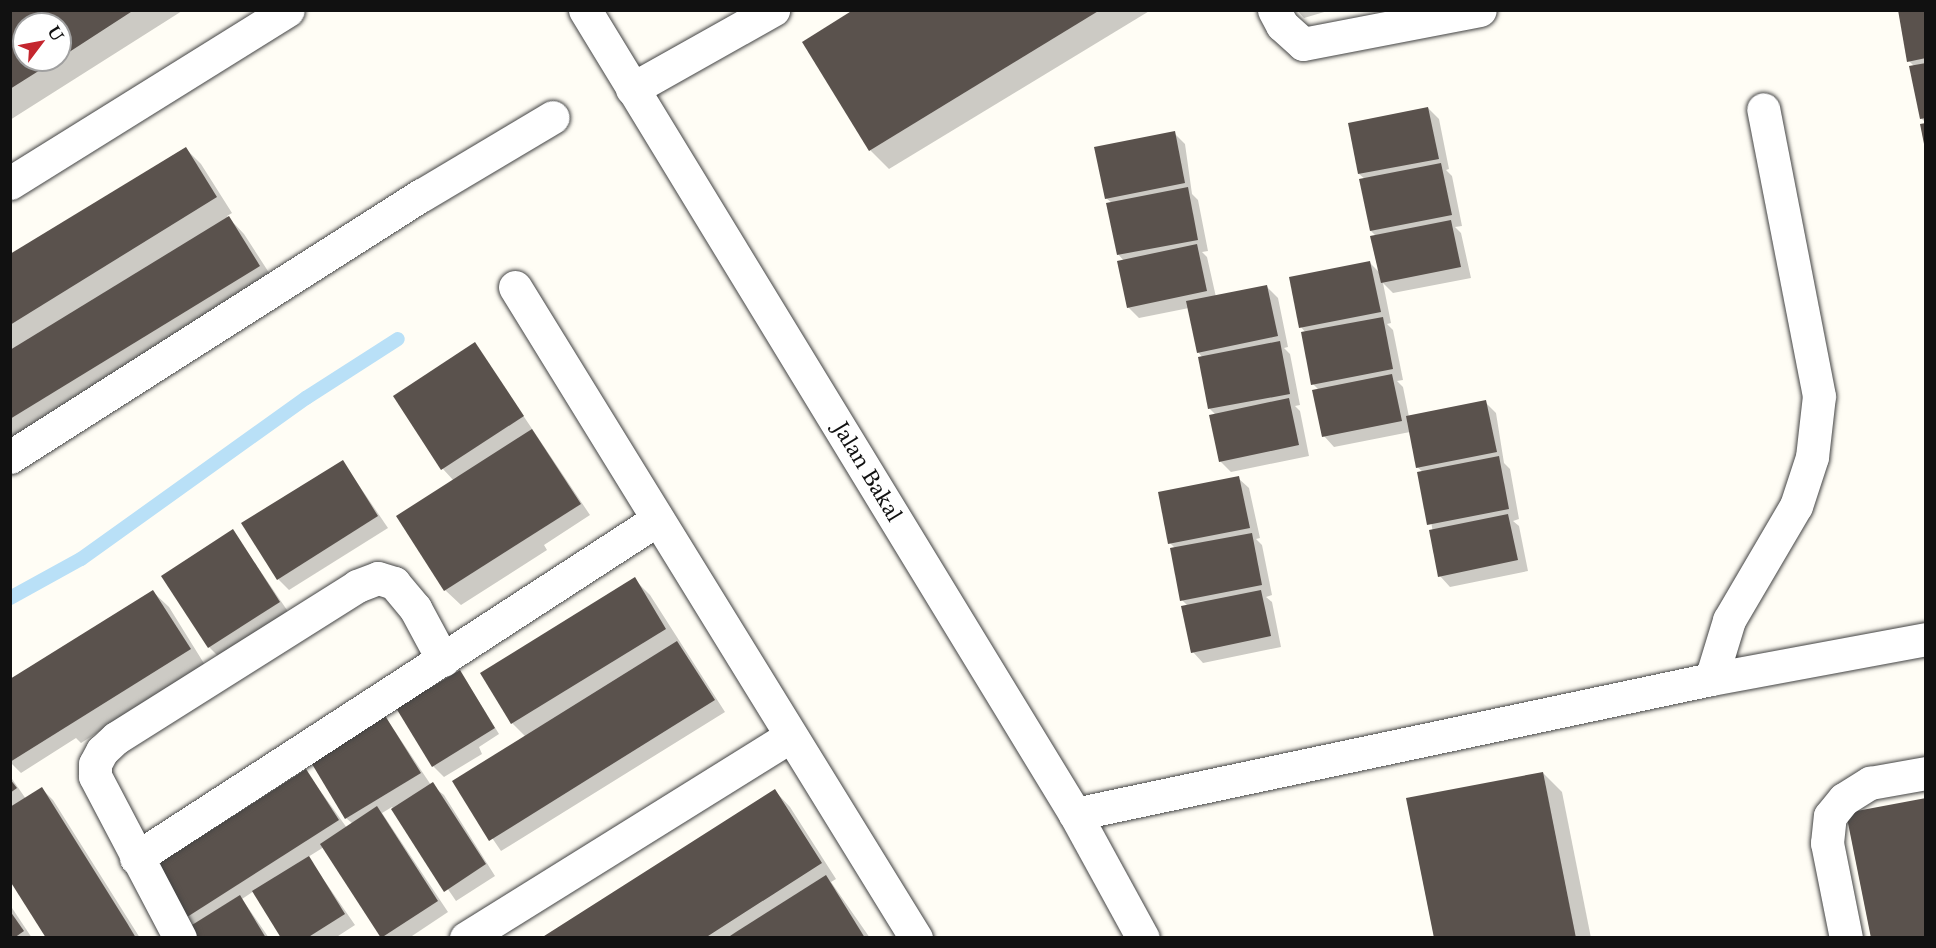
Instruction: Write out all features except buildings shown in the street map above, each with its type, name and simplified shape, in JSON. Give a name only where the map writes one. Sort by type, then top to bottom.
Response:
[{"type":"street","points":[[10,183],[288,10]]},
{"type":"street","name":"Jalan Bakal","points":[[585,10],[1075,814],[1143,938]]},
{"type":"street","points":[[632,88],[773,10]]},
{"type":"street","points":[[1274,10],[1282,25],[1303,44],[1480,10]]},
{"type":"street","points":[[1711,679],[1729,620],[1796,506],[1812,457],[1819,396],[1762,109]]},
{"type":"street","points":[[10,457],[422,195],[553,117]]},
{"type":"street","points":[[515,287],[916,938]]},
{"type":"street","points":[[136,858],[658,519]]},
{"type":"street","points":[[180,938],[95,776],[96,764],[102,751],[116,738],[357,586],[378,578],[394,583],[415,608],[443,660]]},
{"type":"street","points":[[1075,814],[1711,679],[1926,639]]},
{"type":"street","points":[[466,938],[790,736]]},
{"type":"street","points":[[1846,938],[1827,843],[1830,816],[1844,799],[1870,783],[1926,773]]},
{"type":"waterway","points":[[10,598],[81,559],[306,398],[398,339]]}]
